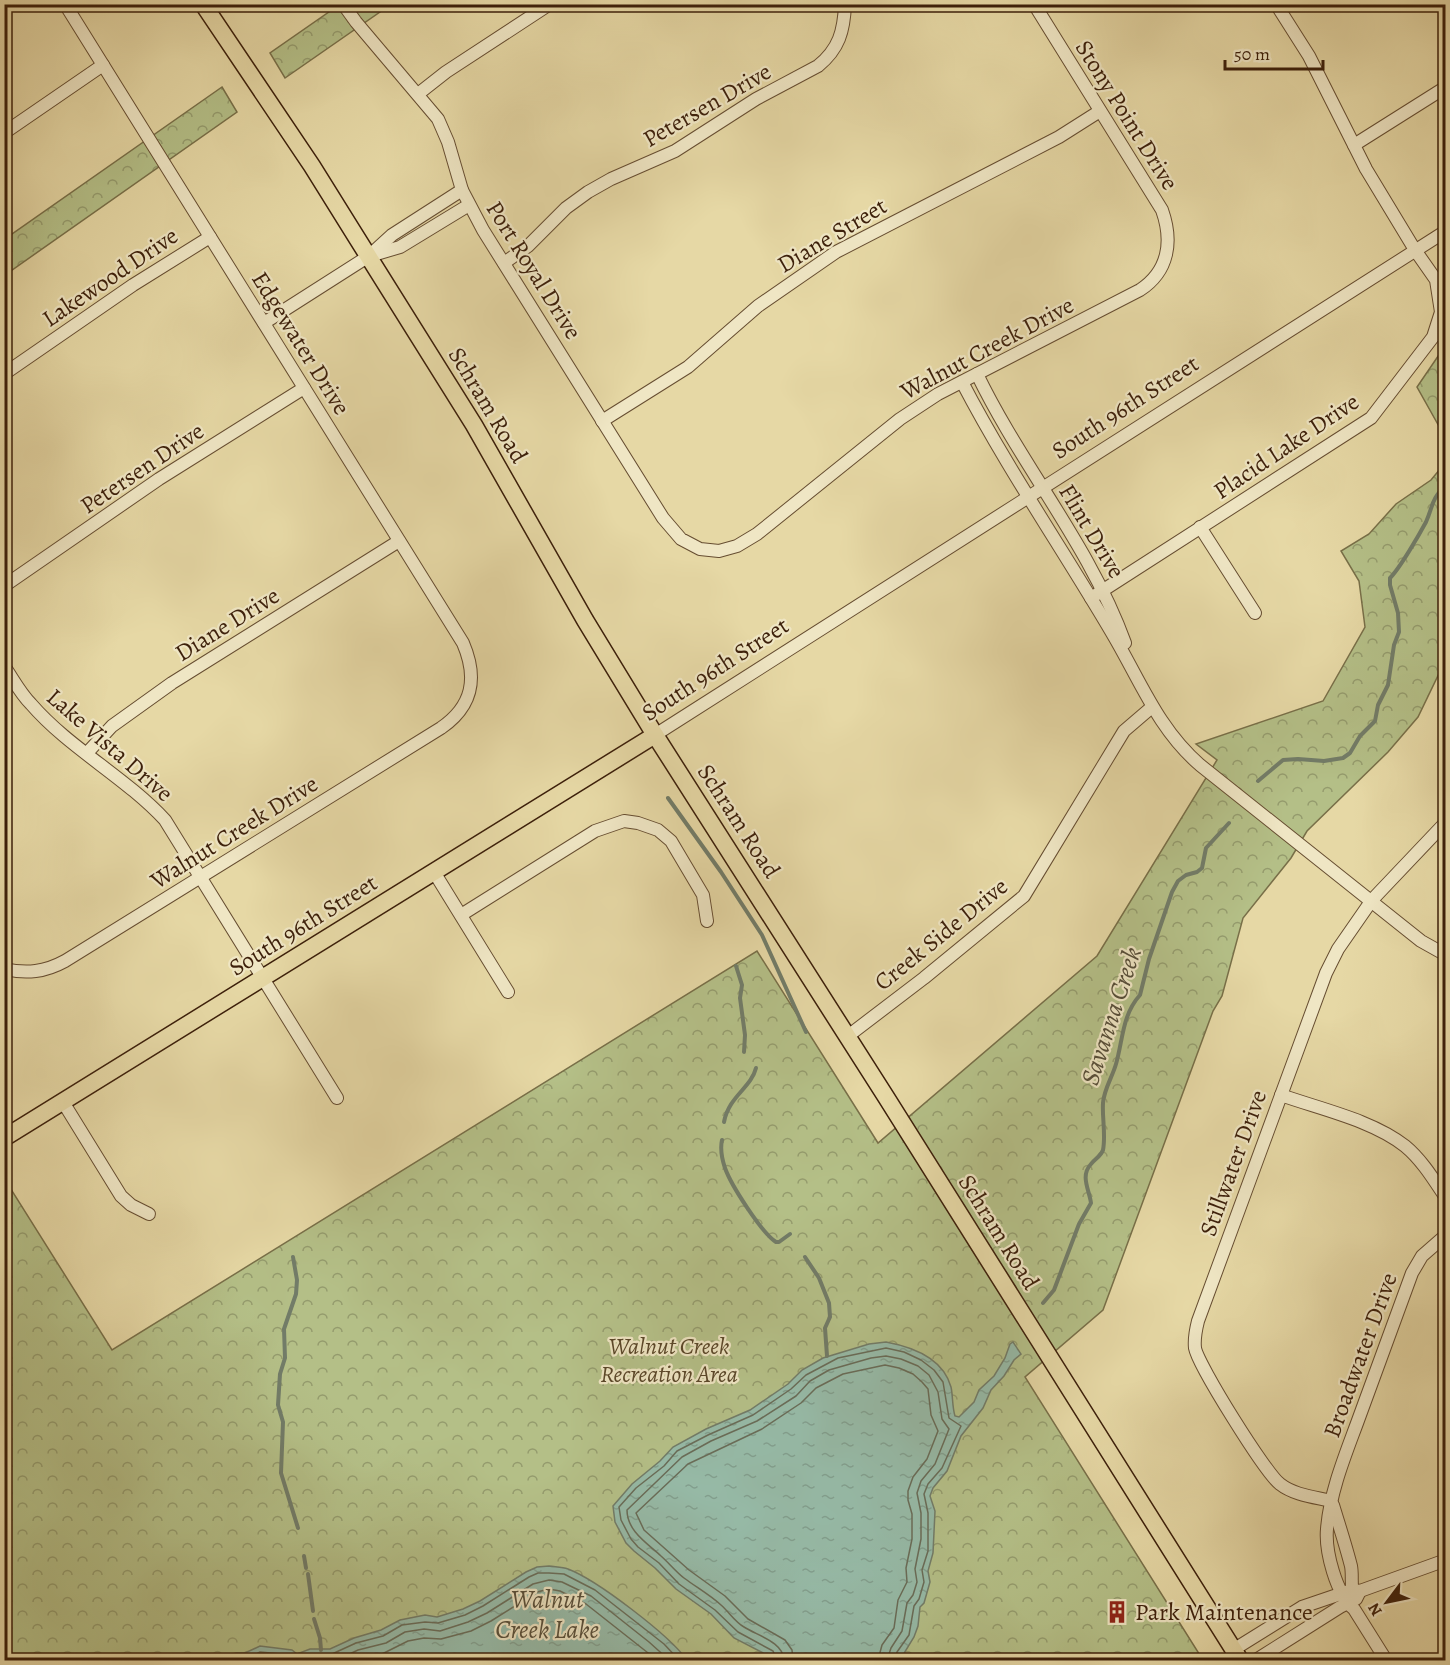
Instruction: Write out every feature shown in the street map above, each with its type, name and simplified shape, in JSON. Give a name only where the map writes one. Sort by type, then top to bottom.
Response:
[{"type":"main road","name":"Schram Road","points":[[203,4],[312,166],[369,256],[474,425],[585,620],[655,735],[848,1036],[1236,1655]]},
{"type":"main road","name":"South 96th Street","points":[[4,1138],[655,735]]},
{"type":"street","name":"Edgewater Drive","points":[[65,4],[467,653],[471,665],[471,685],[461,710]]},
{"type":"street","name":"Port Royal Drive","points":[[343,4],[434,114],[444,130],[462,190],[469,205],[504,263],[672,530],[681,539],[700,549]]},
{"type":"street","points":[[418,94],[446,72],[550,4]]},
{"type":"street","name":"Petersen Drive","points":[[504,263],[528,246],[566,208],[588,192],[611,179],[675,151],[756,99],[818,66],[839,42],[843,33],[845,4]]},
{"type":"street","name":"Stony Point Drive","points":[[1034,4],[1162,210],[1168,233],[1168,253]]},
{"type":"street","name":"Placid Lake Drive","points":[[1091,598],[1371,418],[1433,337],[1441,312],[1436,280],[1366,169],[1309,56],[1276,4]]},
{"type":"street","points":[[4,133],[103,65]]},
{"type":"street","points":[[1354,145],[1446,87]]},
{"type":"street","name":"Diane Street","points":[[602,421],[688,367],[722,340],[758,306],[836,252],[1059,137],[1100,111]]},
{"type":"street","points":[[264,323],[369,256],[392,235],[462,190]]},
{"type":"street","points":[[369,256],[400,248],[469,205]]},
{"type":"street","name":"South 96th Street","points":[[655,735],[1446,231]]},
{"type":"street","name":"Lakewood Drive","points":[[4,374],[133,285],[210,237]]},
{"type":"street","name":"Walnut Creek Drive","points":[[700,549],[719,551],[747,542],[900,419],[938,394],[1140,290],[1154,279],[1168,253]]},
{"type":"street","name":"Flint Drive","points":[[978,374],[997,414],[1104,590],[1140,685]]},
{"type":"street","name":"Flint Drive","points":[[962,382],[996,446],[1091,598],[1162,724],[1185,753],[1421,941],[1446,955]]},
{"type":"street","name":"Petersen Drive","points":[[4,585],[159,479],[304,388]]},
{"type":"street","points":[[1200,527],[1255,614]]},
{"type":"street","name":"Diane Drive","points":[[87,753],[112,726],[172,683],[399,541]]},
{"type":"street","name":"Lake Vista Drive","points":[[4,666],[29,703],[165,820],[337,1098]]},
{"type":"street","name":"Creek Side Drive","points":[[848,1036],[924,978],[1024,896],[1124,731],[1152,707]]},
{"type":"street","name":"Walnut Creek Drive","points":[[4,969],[21,972],[43,971],[65,961],[441,728],[461,710]]},
{"type":"street","points":[[461,915],[595,831],[624,821],[658,830],[671,841],[703,895],[707,921]]},
{"type":"street","name":"Stillwater Drive","points":[[1332,1501],[1286,1489],[1269,1473],[1206,1373],[1195,1347],[1198,1321],[1326,973],[1344,938],[1372,900],[1446,822]]},
{"type":"street","points":[[434,872],[508,992]]},
{"type":"street","points":[[1281,1095],[1389,1135],[1419,1160],[1446,1198]]},
{"type":"street","points":[[63,1102],[121,1196],[131,1205],[149,1214]]},
{"type":"street","name":"Broadwater Drive","points":[[1352,1598],[1332,1569],[1328,1552],[1327,1530],[1332,1501],[1341,1467],[1412,1273],[1422,1256],[1446,1235]]},
{"type":"street","points":[[1332,1501],[1350,1563],[1353,1579],[1352,1598],[1386,1660]]},
{"type":"street","points":[[1256,1660],[1352,1598],[1446,1560]]},
{"type":"street","points":[[1236,1655],[1302,1607],[1352,1598]]},
{"type":"green space","points":[[339,5],[390,5],[285,78],[270,53]]},
{"type":"green space","points":[[222,87],[237,112],[5,275],[5,239]]},
{"type":"green space","points":[[1445,346],[1445,437],[1417,387]]},
{"type":"green space","name":"Walnut Creek Recreation Area","points":[[1445,463],[1445,661],[1418,717],[1388,752],[1307,831],[1291,858],[1243,918],[1222,996],[1213,1011],[1103,1310],[1025,1377],[1203,1660],[5,1660],[4,1178],[112,1350],[757,951],[878,1143],[1097,956],[1217,760],[1196,744],[1323,701],[1365,627],[1359,581],[1341,551],[1369,534],[1396,504],[1431,480]]},
{"type":"water","points":[[886,1342],[916,1351],[934,1361],[941,1368],[951,1387],[955,1416],[959,1417],[974,1402],[979,1390],[994,1376],[1010,1344],[1013,1342],[1021,1354],[991,1390],[983,1408],[961,1436],[947,1471],[933,1488],[930,1496],[935,1511],[933,1553],[928,1571],[930,1582],[924,1603],[920,1607],[914,1637],[900,1660],[772,1660],[769,1656],[734,1638],[711,1614],[676,1589],[634,1551],[626,1543],[615,1522],[613,1506],[632,1484],[673,1447],[706,1429],[750,1410],[788,1384],[802,1370],[823,1358],[869,1344]]},
{"type":"water","name":"Walnut Creek Lake","points":[[537,1567],[568,1569],[581,1575],[614,1596],[665,1637],[687,1660],[213,1660],[236,1653],[245,1653],[260,1646],[292,1650],[297,1654],[310,1649],[330,1649],[354,1638],[381,1630],[400,1620],[425,1615],[437,1617],[463,1609],[526,1572]]},
{"type":"waterway","name":"Savanna Creek","points":[[1258,781],[1283,760],[1324,761],[1343,758],[1350,753],[1360,736],[1375,721],[1378,705],[1388,685],[1394,645],[1399,632],[1398,613],[1390,578],[1414,543],[1435,499],[1446,485]]},
{"type":"waterway","points":[[668,798],[721,872],[762,935],[806,1032]]},
{"type":"waterway","name":"Savanna Creek","points":[[1043,1303],[1054,1290],[1079,1224],[1091,1203],[1086,1173],[1103,1150],[1105,1093],[1116,1064],[1126,1019],[1140,995],[1149,959],[1172,892],[1178,881],[1202,868],[1206,848],[1229,823]]},
{"type":"waterway","points":[[736,966],[742,985],[740,998],[745,1035],[744,1052]]},
{"type":"waterway","points":[[724,1122],[730,1105],[750,1081],[756,1068]]},
{"type":"waterway","points":[[722,1140],[722,1154],[728,1176],[755,1219],[776,1242],[790,1234]]},
{"type":"waterway","points":[[293,1257],[297,1280],[296,1294],[284,1329],[285,1358],[280,1374],[278,1405],[283,1422],[281,1473],[298,1528]]},
{"type":"waterway","points":[[805,1257],[819,1278],[829,1303],[830,1317],[825,1328],[827,1356]]},
{"type":"waterway","points":[[304,1556],[306,1568]]},
{"type":"waterway","points":[[308,1574],[313,1611]]},
{"type":"waterway","points":[[314,1619],[321,1650]]},
{"type":"place","name":"Park Maintenance","points":[[1117,1612]]}]
